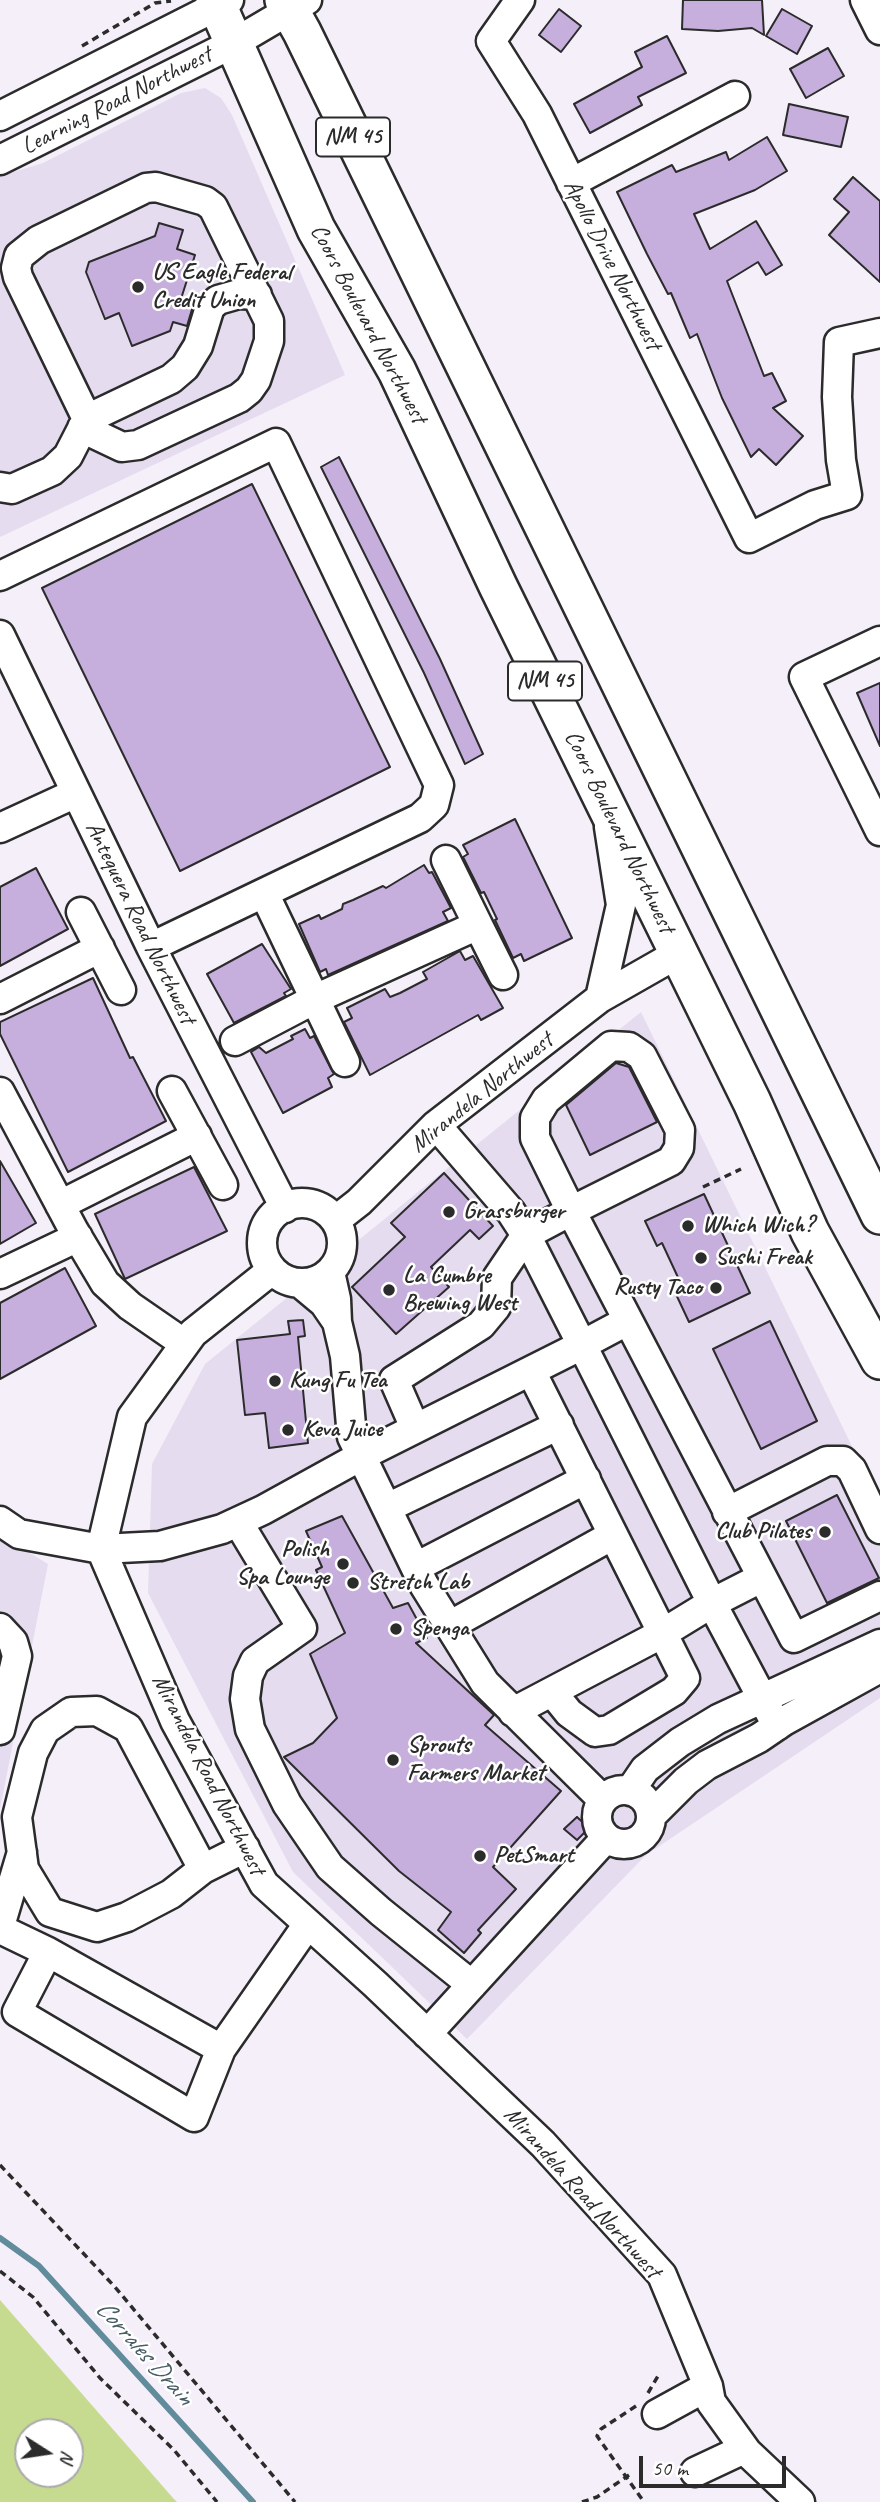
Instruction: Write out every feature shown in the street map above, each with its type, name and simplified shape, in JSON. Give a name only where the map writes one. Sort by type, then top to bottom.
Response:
[{"type":"main road","name":"Coors Boulevard Northwest","points":[[221,2],[234,43],[316,229],[397,371],[498,586],[752,1102],[810,1232],[880,1360]]},
{"type":"main road","name":"NM 45","points":[[294,3],[880,1215]]},
{"type":"street","name":"Apollo Drive Northwest","points":[[520,0],[491,41],[537,114],[749,538],[815,505],[847,495],[841,460],[837,397],[839,342],[880,332]]},
{"type":"street","points":[[865,0],[880,30]]},
{"type":"street","name":"Learning Road Northwest","points":[[0,116],[221,2]]},
{"type":"street","name":"Learning Road Northwest","points":[[0,160],[234,43],[294,3]]},
{"type":"street","points":[[571,183],[735,96]]},
{"type":"street","points":[[156,187],[205,201],[213,207],[257,295],[269,321],[269,341],[256,380],[249,390],[239,398],[131,447],[122,447],[85,424],[16,268],[19,256],[39,240],[134,194],[156,187]]},
{"type":"street","points":[[4,494],[52,471],[68,456],[85,424],[158,387],[185,367],[198,346],[210,307],[218,300],[239,294],[257,295]]},
{"type":"street","points":[[0,576],[276,443],[439,785],[433,805],[420,818],[151,947]]},
{"type":"street","name":"Antequera Road Northwest","points":[[0,635],[151,947],[285,1208]]},
{"type":"street","points":[[880,641],[804,677],[880,831]]},
{"type":"street","points":[[0,828],[76,793]]},
{"type":"street","points":[[600,998],[621,905],[606,803]]},
{"type":"street","points":[[446,860],[503,975]]},
{"type":"street","points":[[264,893],[345,1062]]},
{"type":"street","points":[[81,912],[121,990]]},
{"type":"street","points":[[235,1041],[315,999],[478,925]]},
{"type":"street","points":[[0,999],[100,948]]},
{"type":"street","name":"Mirandela Northwest","points":[[336,1220],[359,1202],[436,1125],[600,998],[679,953]]},
{"type":"street","points":[[415,1428],[394,1380],[481,1325],[496,1307],[496,1278],[526,1235],[571,1211],[671,1161],[679,1148],[680,1130],[642,1056],[629,1047],[611,1046],[546,1100],[535,1118],[535,1138],[571,1211],[627,1321],[794,1638],[880,1596]]},
{"type":"street","points":[[0,1091],[60,1205],[106,1283],[130,1306],[185,1345]]},
{"type":"street","points":[[172,1091],[223,1185]]},
{"type":"street","points":[[436,1125],[512,1212],[526,1235],[777,1726]]},
{"type":"street","points":[[60,1205],[197,1136]]},
{"type":"street","points":[[300,1283],[318,1280],[330,1272],[339,1261],[343,1247],[342,1233],[336,1220],[325,1209],[298,1203],[285,1208],[269,1220],[263,1233],[262,1248],[272,1270],[282,1278],[300,1283],[324,1303],[337,1322]]},
{"type":"street","points":[[0,1274],[78,1237]]},
{"type":"street","points":[[101,1549],[132,1417],[193,1333],[272,1270]]},
{"type":"street","points":[[330,1272],[345,1356],[352,1437],[416,1567],[485,1684],[603,1800]]},
{"type":"street","points":[[0,1521],[19,1534],[101,1549],[160,1546],[222,1529],[361,1455],[627,1321]]},
{"type":"street","points":[[531,1371],[685,1678],[674,1691],[610,1730],[595,1731],[569,1713],[552,1692]]},
{"type":"street","points":[[387,1508],[559,1425]]},
{"type":"street","points":[[727,1512],[827,1461],[843,1461],[852,1470],[880,1530]]},
{"type":"street","points":[[416,1567],[586,1479]]},
{"type":"street","points":[[239,1522],[302,1628],[255,1661],[248,1676],[245,1699],[250,1729],[287,1804],[330,1867],[472,1985]]},
{"type":"street","points":[[449,1626],[614,1535]]},
{"type":"street","name":"Mirandela Road Northwest","points":[[101,1549],[175,1721],[264,1884],[543,2144],[662,2275],[708,2386]]},
{"type":"street","points":[[513,1712],[761,1578]]},
{"type":"street","points":[[0,1628],[13,1642],[17,1656],[0,1730]]},
{"type":"street","points":[[630,1791],[645,1769],[680,1742],[718,1719],[880,1644]]},
{"type":"street","points":[[651,1816],[645,1800],[630,1791],[612,1793],[603,1800],[597,1814],[597,1823],[606,1838],[622,1845],[631,1844],[646,1833],[651,1816],[686,1781],[707,1765],[880,1668]]},
{"type":"street","points":[[203,1869],[128,1728],[97,1712],[71,1712],[45,1730],[33,1754],[17,1817],[24,1869],[50,1912],[97,1927],[127,1917],[171,1894],[203,1869],[245,1848]]},
{"type":"street","points":[[427,2034],[606,1838]]},
{"type":"street","points":[[22,1852],[0,1928],[221,2049]]},
{"type":"street","points":[[48,1952],[17,2012],[194,2117],[221,2049],[308,1924]]},
{"type":"street","points":[[657,2414],[708,2386],[720,2390],[776,2458],[822,2502]]},
{"type":"street","points":[[708,2386],[711,2402],[744,2448],[800,2502]]},
{"type":"street","points":[[695,2472],[744,2448]]},
{"type":"path","points":[[703,1187],[741,1169]]},
{"type":"path","points":[[0,2165],[115,2287],[295,2502]]},
{"type":"path","points":[[0,2271],[33,2297],[100,2378],[174,2450],[217,2502]]},
{"type":"path","points":[[644,2502],[597,2436],[601,2429],[645,2399],[658,2376]]},
{"type":"path","points":[[585,2501],[597,2497],[627,2477]]},
{"type":"shaded area","points":[[205,88],[221,98],[232,115],[345,375],[0,537],[0,176],[43,163],[181,93]]},
{"type":"shaded area","points":[[641,1012],[880,1504],[880,1698],[646,1855],[467,2039],[293,1872],[148,1593],[152,1464],[205,1364]]},
{"type":"shaded area","points":[[0,1535],[48,1564],[0,1809]]},
{"type":"green space","points":[[0,2300],[177,2502],[0,2502]]},
{"type":"building","points":[[683,0],[762,0],[764,35],[752,28],[718,31],[682,29]]},
{"type":"building","points":[[559,9],[581,26],[561,52],[539,35]]},
{"type":"building","points":[[782,9],[812,26],[797,54],[766,36]]},
{"type":"building","points":[[667,36],[686,73],[638,97],[642,105],[590,133],[574,104],[642,67],[635,52]]},
{"type":"building","points":[[828,48],[844,76],[806,98],[790,69]]},
{"type":"building","points":[[789,104],[848,117],[841,147],[783,135]]},
{"type":"building","points":[[767,137],[787,171],[755,190],[694,214],[710,249],[756,221],[782,265],[766,275],[758,262],[727,281],[764,376],[772,373],[786,401],[773,408],[803,436],[776,465],[759,449],[751,457],[722,398],[697,334],[690,338],[671,293],[668,294],[617,192],[672,165],[676,172],[726,152],[729,160]]},
{"type":"building","points":[[853,177],[880,201],[880,282],[829,235],[849,212],[834,199]]},
{"type":"building","name":"US Eagle Federal Credit Union","points":[[159,223],[183,230],[177,249],[195,255],[180,302],[193,306],[187,326],[173,322],[170,331],[132,346],[119,313],[105,319],[86,272],[89,262],[155,236]]},
{"type":"building","points":[[339,457],[440,659],[483,754],[465,764],[424,673],[321,467]]},
{"type":"building","points":[[252,484],[390,767],[180,871],[42,588]]},
{"type":"building","points":[[880,683],[880,746],[857,693]]},
{"type":"building","points":[[515,819],[572,938],[524,961],[521,954],[513,958],[484,892],[481,893],[463,857],[468,854],[463,845]]},
{"type":"building","points":[[424,865],[429,873],[432,872],[451,908],[443,912],[448,921],[328,975],[326,969],[320,972],[299,924],[319,915],[321,919],[342,909],[343,904],[383,886],[386,888]]},
{"type":"building","points":[[36,868],[68,929],[0,966],[0,887]]},
{"type":"building","points":[[262,944],[291,989],[284,993],[286,996],[234,1023],[207,974]]},
{"type":"building","points":[[460,951],[465,960],[473,956],[503,1008],[481,1020],[478,1015],[370,1075],[344,1022],[352,1018],[347,1008],[385,989],[390,997],[400,993],[427,979],[423,972]]},
{"type":"building","points":[[93,978],[130,1058],[133,1057],[166,1121],[68,1172],[0,1034],[0,1022]]},
{"type":"building","points":[[305,1029],[310,1038],[314,1036],[334,1074],[328,1078],[332,1087],[283,1113],[251,1052],[259,1047],[266,1053],[293,1039],[291,1036]]},
{"type":"building","points":[[616,1063],[629,1067],[657,1122],[590,1155],[566,1105]]},
{"type":"building","points":[[0,1161],[36,1223],[0,1244]]},
{"type":"building","points":[[194,1167],[227,1231],[125,1279],[95,1214]]},
{"type":"building","points":[[444,1173],[493,1226],[479,1239],[470,1230],[431,1267],[449,1287],[396,1334],[352,1287],[405,1237],[391,1223]]},
{"type":"building","points":[[704,1194],[750,1293],[689,1322],[674,1290],[682,1286],[662,1243],[657,1246],[645,1221]]},
{"type":"building","points":[[65,1268],[96,1326],[0,1379],[0,1303]]},
{"type":"building","points":[[303,1320],[305,1336],[298,1337],[308,1443],[269,1448],[265,1413],[245,1415],[237,1340],[290,1334],[288,1321]]},
{"type":"building","points":[[770,1321],[817,1421],[761,1449],[713,1349]]},
{"type":"building","points":[[837,1495],[879,1578],[827,1603],[786,1521]]},
{"type":"building","points":[[342,1516],[393,1608],[408,1603],[427,1638],[416,1643],[494,1715],[485,1725],[561,1791],[493,1867],[516,1889],[478,1930],[481,1933],[464,1953],[438,1930],[451,1912],[399,1871],[284,1757],[313,1743],[337,1718],[310,1654],[345,1633],[316,1570],[322,1567],[306,1531]]},
{"type":"building","points":[[577,1817],[589,1828],[577,1840],[564,1829]]},
{"type":"waterway","name":"Corrales Drain","points":[[0,2238],[39,2266],[253,2502]]},
{"type":"place","name":"US Eagle Federal Credit Union","points":[[138,287]]},
{"type":"place","name":"Grassburger","points":[[449,1212]]},
{"type":"place","name":"Which Wich?","points":[[688,1226]]},
{"type":"place","name":"Sushi Freak","points":[[701,1258]]},
{"type":"place","name":"Rusty Taco","points":[[716,1288]]},
{"type":"place","name":"La Cumbre Brewing West","points":[[389,1290]]},
{"type":"place","name":"Kung Fu Tea","points":[[275,1381]]},
{"type":"place","name":"Keva Juice","points":[[288,1430]]},
{"type":"place","name":"Club Pilates","points":[[825,1532]]},
{"type":"place","name":"Polish Spa Lounge","points":[[343,1564]]},
{"type":"place","name":"Stretch Lab","points":[[353,1583]]},
{"type":"place","name":"Spenga","points":[[396,1629]]},
{"type":"place","name":"Sprouts Farmers Market","points":[[393,1760]]},
{"type":"place","name":"PetSmart","points":[[480,1856]]}]
